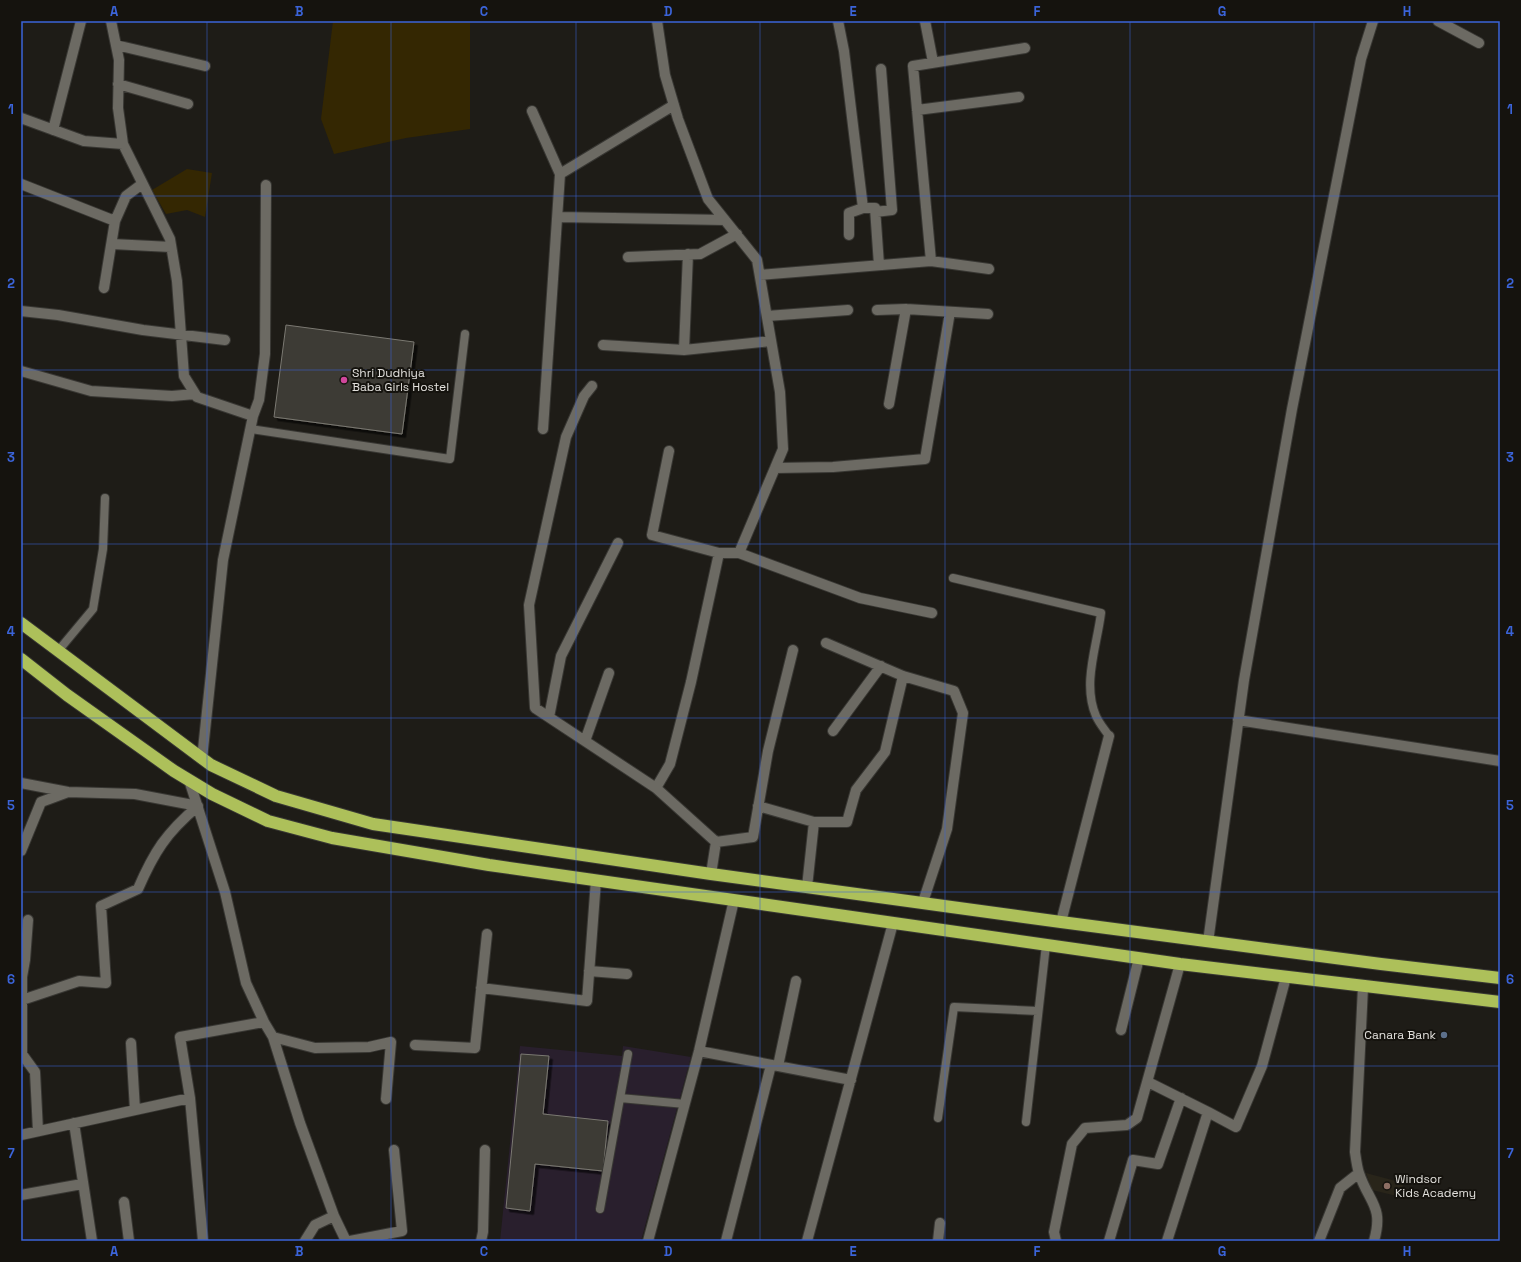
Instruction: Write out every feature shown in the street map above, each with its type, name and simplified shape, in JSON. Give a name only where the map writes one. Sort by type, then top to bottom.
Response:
[{"type":"highway","points":[[21,623],[211,766],[276,796],[373,824],[711,874],[1061,922],[1208,942],[1500,978]]},
{"type":"highway","points":[[21,659],[67,695],[189,780],[212,794],[268,821],[332,838],[490,865],[1180,964],[1363,987],[1500,1002]]},
{"type":"street","points":[[53,130],[81,21]]},
{"type":"street","points":[[111,21],[119,60],[118,108],[122,144],[170,239],[177,281],[184,376],[197,397],[253,416]]},
{"type":"street","points":[[657,21],[666,75],[674,105],[708,199],[757,260],[780,392],[784,449],[739,554]]},
{"type":"street","points":[[838,21],[844,51],[862,208]]},
{"type":"street","points":[[925,21],[933,62]]},
{"type":"street","points":[[1208,942],[1245,672],[1292,409],[1361,59],[1373,21]]},
{"type":"street","points":[[1438,21],[1479,42]]},
{"type":"street","points":[[116,45],[205,66]]},
{"type":"street","points":[[932,261],[913,66],[1025,48]]},
{"type":"street","points":[[875,212],[892,210],[882,69]]},
{"type":"street","points":[[118,84],[188,104]]},
{"type":"street","points":[[917,110],[1019,97]]},
{"type":"street","points":[[560,174],[674,105]]},
{"type":"street","points":[[532,111],[560,174],[543,429]]},
{"type":"street","points":[[21,118],[84,142],[122,144]]},
{"type":"street","points":[[21,184],[115,222]]},
{"type":"street","points":[[104,288],[115,222],[126,196],[142,184]]},
{"type":"street","points":[[202,759],[223,560],[253,416],[259,400],[265,354],[266,185]]},
{"type":"street","points":[[849,235],[849,213],[862,208],[875,208],[879,265]]},
{"type":"street","points":[[558,217],[725,220]]},
{"type":"street","points":[[628,257],[700,254],[737,234]]},
{"type":"street","points":[[112,244],[171,247]]},
{"type":"street","points":[[684,350],[688,254]]},
{"type":"street","points":[[760,275],[932,261],[989,269]]},
{"type":"street","points":[[888,404],[906,309]]},
{"type":"street","points":[[877,310],[906,309],[988,314]]},
{"type":"street","points":[[767,316],[848,310]]},
{"type":"street","points":[[21,311],[58,315],[143,330],[225,340]]},
{"type":"street","points":[[775,468],[833,468],[925,459],[950,312]]},
{"type":"street","points":[[604,345],[684,350],[772,341]]},
{"type":"street","points":[[21,371],[91,391],[172,396],[195,394]]},
{"type":"street","points":[[592,386],[584,396],[566,437],[529,605],[535,708],[656,788],[716,842],[753,837],[768,751],[793,650]]},
{"type":"street","points":[[669,451],[652,535],[718,554],[739,554],[860,598],[932,613]]},
{"type":"street","points":[[549,717],[561,656],[618,543]]},
{"type":"street","points":[[656,788],[670,764],[691,682],[718,554]]},
{"type":"street","points":[[826,643],[903,676],[954,691],[963,712],[947,829],[923,902]]},
{"type":"street","points":[[833,731],[881,666]]},
{"type":"street","points":[[585,741],[609,673]]},
{"type":"street","points":[[758,806],[814,822],[848,822],[856,790],[885,752],[903,676]]},
{"type":"street","points":[[1238,720],[1500,761]]},
{"type":"street","points":[[1061,922],[1109,736]]},
{"type":"street","points":[[189,780],[225,892],[246,983],[264,1022],[273,1037],[300,1123],[334,1216],[346,1241]]},
{"type":"street","points":[[21,783],[68,792],[135,794],[198,806]]},
{"type":"street","points":[[21,851],[41,802],[68,792]]},
{"type":"street","points":[[22,1000],[79,981],[106,983],[101,906],[138,889],[151,858],[175,826],[198,806]]},
{"type":"street","points":[[807,887],[814,822]]},
{"type":"street","points":[[711,874],[716,842]]},
{"type":"street","points":[[481,988],[587,1001],[596,880]]},
{"type":"street","points":[[648,1241],[699,1051],[734,900]]},
{"type":"street","points":[[28,920],[22,1000],[22,1054],[34,1072],[38,1131]]},
{"type":"street","points":[[806,1241],[893,923]]},
{"type":"street","points":[[415,1045],[475,1048],[487,934]]},
{"type":"street","points":[[1121,1030],[1139,958]]},
{"type":"street","points":[[1056,1241],[1054,1232],[1072,1144],[1085,1128],[1127,1125],[1137,1118],[1180,964]]},
{"type":"street","points":[[589,971],[627,974]]},
{"type":"street","points":[[1148,1082],[1236,1127],[1262,1066],[1286,977]]},
{"type":"street","points":[[726,1241],[775,1066],[796,981]]},
{"type":"street","points":[[1363,987],[1355,1152],[1359,1173],[1378,1214],[1379,1226],[1374,1241]]},
{"type":"street","points":[[202,1241],[190,1098],[180,1037],[264,1022]]},
{"type":"street","points":[[273,1037],[315,1048],[369,1047],[391,1042],[386,1099]]},
{"type":"street","points":[[131,1043],[134,1110]]},
{"type":"street","points":[[699,1051],[851,1080]]},
{"type":"street","points":[[21,1134],[190,1098]]},
{"type":"street","points":[[1109,1241],[1132,1160],[1158,1164],[1181,1098]]},
{"type":"street","points":[[1167,1241],[1208,1112]]},
{"type":"street","points":[[74,1123],[82,1184],[92,1241]]},
{"type":"street","points":[[350,1241],[402,1231],[394,1150]]},
{"type":"street","points":[[481,1241],[483,1232],[485,1150]]},
{"type":"street","points":[[1319,1241],[1340,1188],[1359,1173]]},
{"type":"street","points":[[21,1195],[82,1184]]},
{"type":"street","points":[[124,1202],[129,1241]]},
{"type":"street","points":[[305,1241],[315,1225],[334,1216]]},
{"type":"street","points":[[938,1241],[940,1224]]},
{"type":"lane","points":[[251,429],[450,459],[465,334]]},
{"type":"lane","points":[[58,651],[93,608],[103,549],[105,498]]},
{"type":"lane","points":[[953,578],[1101,613],[1092,669],[1090,698],[1096,717],[1109,736]]},
{"type":"lane","points":[[1026,1122],[1046,945]]},
{"type":"lane","points":[[938,1118],[954,1007],[1038,1011]]},
{"type":"lane","points":[[600,1209],[628,1054]]},
{"type":"lane","points":[[620,1098],[685,1104]]},
{"type":"shaded area","points":[[333,21],[470,21],[470,129],[406,138],[334,154],[321,119]]},
{"type":"shaded area","points":[[187,169],[212,173],[205,217],[187,210],[166,214],[152,190]]},
{"type":"shaded area","points":[[520,1046],[622,1056],[623,1046],[691,1057],[641,1241],[500,1241]]},
{"type":"shaded area","name":"Windsor Kids Academy","points":[[1366,1173],[1403,1183],[1401,1197],[1372,1190]]},
{"type":"building","name":"Shri Dudhiya Baba Girls Hostel","points":[[286,325],[414,342],[402,434],[274,417]]},
{"type":"building","points":[[521,1054],[549,1056],[543,1114],[608,1121],[603,1171],[535,1164],[530,1211],[506,1208]]},
{"type":"place","name":"Shri Dudhiya Baba Girls Hostel","points":[[344,380]]},
{"type":"place","name":"Canara Bank","points":[[1444,1035]]},
{"type":"place","name":"Windsor Kids Academy","points":[[1387,1186]]}]
